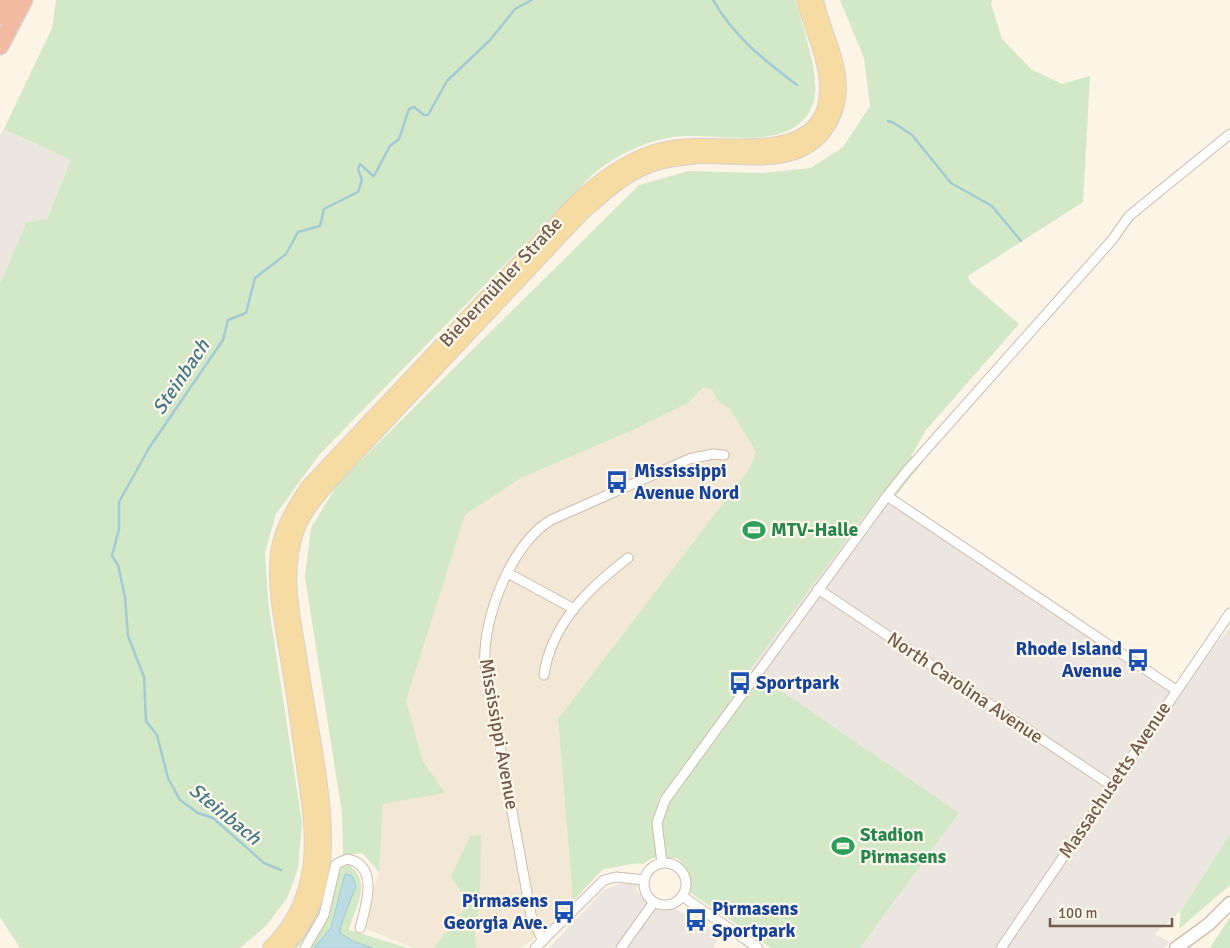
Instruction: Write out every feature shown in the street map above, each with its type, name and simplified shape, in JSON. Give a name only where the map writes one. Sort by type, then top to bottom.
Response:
[{"type":"highway","points":[[0,16],[9,0]]},
{"type":"highway","points":[[0,46],[24,0]]},
{"type":"main road","name":"Biebermühler Straße","points":[[270,948],[283,934],[298,908],[312,863],[309,799],[295,699],[281,619],[278,561],[286,524],[308,487],[598,182],[627,163],[655,152],[690,146],[780,145],[799,138],[814,125],[824,108],[827,85],[823,59],[804,0]]},
{"type":"main road","points":[[284,948],[301,927],[315,901],[325,850],[320,787],[290,591],[292,549],[303,518],[334,477],[581,214],[616,183],[642,168],[680,158],[766,158],[786,155],[805,149],[824,133],[835,114],[840,86],[835,62],[816,0]]},
{"type":"main road","points":[[1179,947],[1209,924],[1230,903]]},
{"type":"street","points":[[662,863],[657,840],[657,824],[665,800],[886,496],[1108,245],[1129,216],[1230,134]]},
{"type":"street","name":"Mississippi Avenue","points":[[543,941],[531,915],[485,664],[486,638],[508,573],[526,540],[550,520],[689,459],[713,454],[724,455]]},
{"type":"street","points":[[886,496],[1176,690]]},
{"type":"street","points":[[544,674],[553,642],[574,609],[600,580],[628,558]]},
{"type":"street","points":[[508,573],[574,609]]},
{"type":"street","name":"North Carolina Avenue","points":[[818,590],[1112,786]]},
{"type":"street","name":"Massachusetts Avenue","points":[[1001,948],[1230,613]]},
{"type":"street","points":[[304,948],[324,915],[336,864],[347,859],[363,867],[368,880],[368,897],[360,928]]},
{"type":"street","points":[[662,863],[672,864],[684,875],[686,886],[682,896],[671,904],[662,905],[654,902],[644,890],[644,880],[648,870],[662,863]]},
{"type":"street","points":[[535,948],[604,880],[616,877],[644,880]]},
{"type":"street","points":[[682,896],[758,948]]},
{"type":"street","points":[[621,948],[654,902]]},
{"type":"shaded area","points":[[4,129],[71,160],[47,219],[26,223],[0,284],[0,136]]},
{"type":"shaded area","points":[[705,387],[712,390],[719,402],[730,409],[756,452],[750,468],[558,719],[573,901],[544,931],[521,948],[476,948],[475,929],[480,905],[480,835],[469,903],[434,948],[413,948],[362,927],[379,872],[383,804],[445,793],[423,761],[406,701],[465,515],[521,478],[633,430],[688,403]]},
{"type":"shaded area","points":[[883,491],[1177,694],[1230,627],[1230,834],[1181,911],[1154,934],[1170,942],[1164,948],[860,948],[959,813],[747,673]]},
{"type":"shaded area","points":[[622,883],[638,885],[637,891],[655,908],[673,908],[722,934],[713,948],[549,948],[604,890]]},
{"type":"green space","points":[[56,0],[795,0],[813,67],[815,93],[813,104],[803,120],[788,130],[771,136],[751,138],[690,136],[662,139],[630,150],[610,161],[592,175],[319,455],[276,514],[265,553],[268,601],[302,823],[298,869],[287,898],[266,926],[240,948],[20,948],[0,917],[0,284],[26,223],[47,219],[71,160],[4,129],[52,28]]},
{"type":"green space","points":[[840,0],[992,0],[991,4],[1002,39],[1031,69],[1062,84],[1090,76],[1083,202],[968,276],[970,282],[1019,324],[926,430],[911,456],[922,463],[894,498],[883,491],[748,672],[761,677],[959,813],[860,948],[771,948],[688,891],[690,877],[684,865],[677,858],[652,858],[643,864],[603,869],[573,901],[558,719],[750,468],[756,452],[730,409],[719,402],[712,390],[704,387],[688,403],[633,430],[521,478],[465,515],[406,701],[423,761],[445,793],[383,804],[379,872],[362,853],[343,855],[342,813],[305,577],[311,528],[339,482],[639,185],[689,171],[763,173],[811,168],[843,147],[870,106],[864,58]]},
{"type":"green space","points":[[1230,834],[1230,885],[1179,929],[1181,911]]},
{"type":"green space","points":[[481,835],[480,905],[475,929],[476,948],[434,948],[469,903],[451,877],[470,836]]},
{"type":"green space","points":[[349,865],[360,879],[361,887],[358,904],[349,930],[408,948],[309,948],[330,911],[336,877],[342,867]]},
{"type":"green space","points":[[323,901],[312,928],[297,948],[292,948]]},
{"type":"green space","points":[[1230,917],[1230,948],[1210,948]]},
{"type":"water","points":[[345,874],[352,876],[356,886],[341,925],[340,933],[355,942],[373,948],[314,948],[331,928]]},
{"type":"waterway","name":"Steinbach","points":[[281,870],[264,863],[213,818],[198,813],[180,800],[168,778],[157,735],[146,721],[144,677],[128,636],[125,597],[118,565],[112,556],[119,529],[119,502],[149,448],[223,340],[228,320],[246,313],[255,278],[286,254],[298,232],[320,226],[324,209],[358,192],[362,180],[358,169],[360,164],[373,176],[375,174],[390,146],[399,139],[409,109],[414,107],[424,115],[428,115],[447,81],[490,40],[515,9],[532,0]]},
{"type":"waterway","points":[[713,0],[740,37],[761,57],[797,85]]},
{"type":"waterway","points":[[888,121],[912,135],[951,183],[992,206],[1021,241]]},
{"type":"place","name":"Mississippi Avenue Nord","points":[[617,482]]},
{"type":"place","name":"MTV-Halle","points":[[754,530]]},
{"type":"place","name":"Rhode Island Avenue","points":[[1138,660]]},
{"type":"place","name":"Sportpark","points":[[740,683]]},
{"type":"place","name":"Stadion Pirmasens","points":[[843,846]]},
{"type":"place","name":"Pirmasens Georgia Ave.","points":[[564,912]]},
{"type":"place","name":"Pirmasens Sportpark","points":[[696,920]]}]
